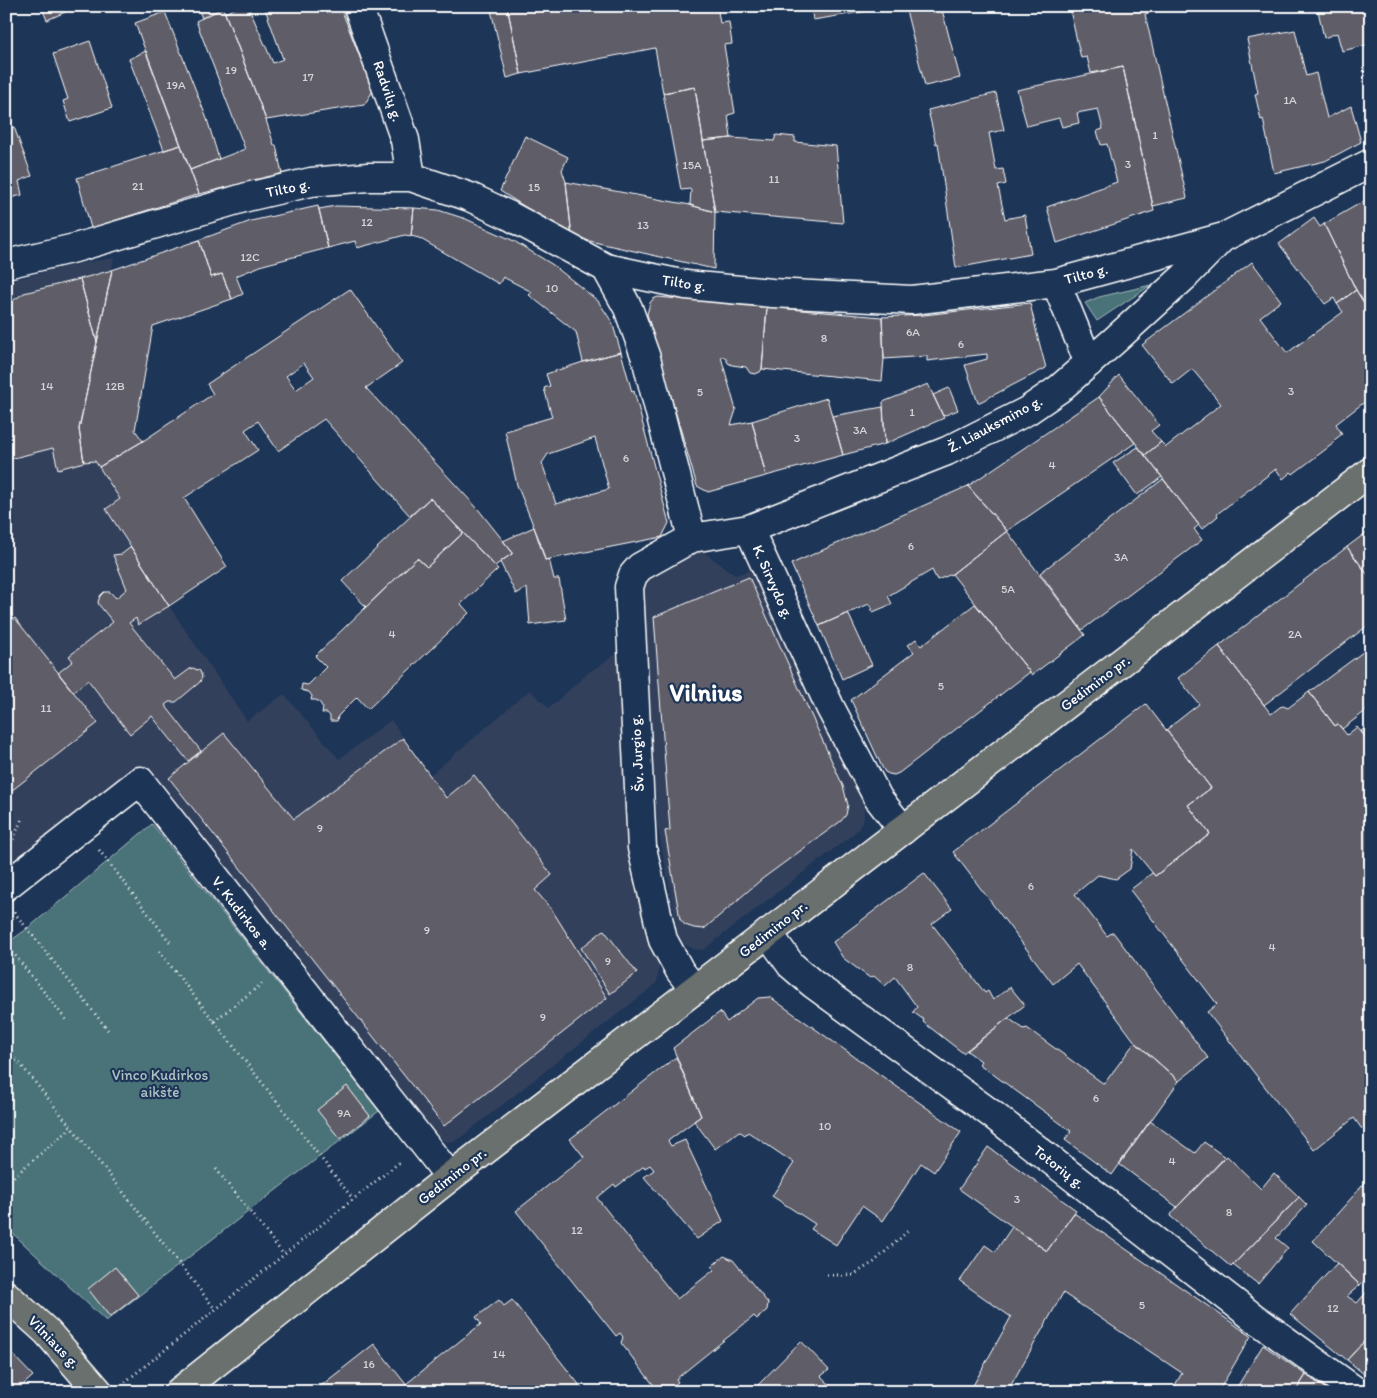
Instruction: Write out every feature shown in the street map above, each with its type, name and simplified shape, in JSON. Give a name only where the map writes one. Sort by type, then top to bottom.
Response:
[{"type":"main road","name":"Gedimino pr.","points":[[179,1392],[450,1177],[1371,471]]},
{"type":"main road","name":"Vilniaus g.","points":[[6,1295],[110,1389]]},
{"type":"street","name":"Radvilų g.","points":[[358,6],[405,140],[411,177]]},
{"type":"street","name":"Tilto g.","points":[[6,264],[75,248],[247,197],[311,182],[368,177],[411,177],[470,197],[510,216],[606,268],[686,285],[772,293],[912,300],[1056,283],[1224,237],[1371,163]]},
{"type":"street","name":"Ž. Liauksmino g.","points":[[749,529],[947,451],[1027,411],[1059,389],[1089,363],[1184,277],[1224,237]]},
{"type":"street","points":[[606,268],[628,308],[646,358],[692,538]]},
{"type":"street","points":[[1056,283],[1089,363]]},
{"type":"street","name":"K. Sirvydo g.","points":[[692,538],[749,529],[830,707],[878,798],[903,830]]},
{"type":"street","name":"Šv. Jurgio g.","points":[[692,538],[640,567],[633,575],[629,587],[642,848],[663,940],[680,971],[695,990]]},
{"type":"street","name":"V. Kudirkos a.","points":[[9,897],[82,827],[140,781],[450,1177]]},
{"type":"street","name":"Totorių g.","points":[[768,933],[791,965],[813,984],[992,1115],[1253,1317],[1357,1392]]},
{"type":"path","points":[[11,844],[22,819]]},
{"type":"path","points":[[82,827],[170,942]]},
{"type":"path","points":[[9,897],[27,928],[108,1030]]},
{"type":"path","points":[[6,944],[67,1021]]},
{"type":"path","points":[[158,951],[353,1199]]},
{"type":"path","points":[[214,1021],[285,966]]},
{"type":"path","points":[[6,1061],[17,1060],[215,1310]]},
{"type":"path","points":[[6,1183],[71,1128]]},
{"type":"path","points":[[110,1389],[215,1310],[423,1143]]},
{"type":"path","points":[[216,1169],[284,1255]]},
{"type":"path","points":[[828,1274],[853,1274],[874,1262],[909,1230]]},
{"type":"shaded area","points":[[114,258],[79,429],[84,462],[95,461],[120,499],[106,509],[247,721],[284,694],[339,759],[391,720],[430,775],[530,690],[549,708],[589,672],[615,655],[623,663],[636,840],[659,966],[657,982],[454,1141],[446,1142],[432,1132],[142,765],[6,870],[6,282],[70,265]]},
{"type":"shaded area","points":[[701,550],[735,575],[751,570],[758,576],[864,805],[864,818],[859,828],[852,835],[703,950],[693,949],[684,944],[679,938],[657,823],[642,585],[648,570]]},
{"type":"green space","points":[[1151,285],[1097,321],[1085,303],[1099,297]]},
{"type":"green space","name":"Vinco Kudirkos aikštė","points":[[152,824],[379,1111],[106,1321],[6,1227],[6,944],[27,929]]},
{"type":"building","points":[[41,6],[79,6],[47,20]]},
{"type":"building","points":[[197,6],[222,6],[223,8],[202,18]]},
{"type":"building","points":[[240,6],[248,6],[273,63],[283,59],[264,6],[340,6],[373,91],[364,105],[266,120],[225,13]]},
{"type":"building","points":[[490,6],[507,6],[521,74],[507,78]]},
{"type":"building","points":[[507,6],[717,6],[720,23],[729,22],[732,44],[724,45],[735,113],[728,115],[731,138],[703,141],[695,87],[663,93],[655,48],[521,74]]},
{"type":"building","points":[[811,6],[898,6],[813,20]]},
{"type":"building","points":[[905,6],[941,6],[960,78],[925,86]]},
{"type":"building","points":[[1069,6],[1175,6],[1145,14],[1187,198],[1153,206],[1123,67],[1091,73],[1087,57],[1081,58]]},
{"type":"building","points":[[1317,6],[1371,6],[1371,44],[1342,51],[1337,33],[1324,38]]},
{"type":"building","points":[[223,8],[274,145],[276,145],[282,174],[199,194],[190,170],[245,149],[196,21]]},
{"type":"building","points":[[165,12],[207,119],[219,159],[190,170],[135,23]]},
{"type":"building","points":[[1295,30],[1306,76],[1316,73],[1327,118],[1351,106],[1361,142],[1325,161],[1274,173],[1263,119],[1261,120],[1255,94],[1258,93],[1247,39]]},
{"type":"building","points":[[90,41],[112,108],[70,122],[63,101],[68,99],[53,54]]},
{"type":"building","points":[[146,51],[181,145],[164,150],[129,59]]},
{"type":"building","points":[[1123,67],[1154,211],[1057,243],[1047,207],[1117,182],[1107,144],[1101,145],[1097,131],[1103,129],[1098,109],[1077,113],[1079,123],[1062,127],[1059,118],[1027,126],[1017,90]]},
{"type":"building","points":[[695,87],[715,212],[690,205],[691,189],[681,190],[663,93]]},
{"type":"building","points":[[996,93],[1004,130],[989,133],[996,170],[1003,169],[1006,184],[998,186],[1005,219],[1025,215],[1031,254],[956,268],[938,143],[936,144],[928,110]]},
{"type":"building","points":[[14,127],[32,176],[19,181],[22,195],[6,199],[6,129]]},
{"type":"building","points":[[776,135],[795,137],[795,142],[836,146],[843,223],[715,212],[703,141],[731,138],[774,141]]},
{"type":"building","points":[[525,136],[568,157],[562,170],[566,182],[572,237],[500,191]]},
{"type":"building","points":[[181,145],[199,194],[91,228],[77,178]]},
{"type":"building","points":[[566,182],[690,205],[715,212],[714,269],[572,237]]},
{"type":"building","points":[[1371,197],[1371,302],[1365,305],[1324,224]]},
{"type":"building","points":[[318,206],[328,248],[263,265],[236,276],[243,294],[232,299],[222,274],[211,277],[199,240],[251,221]]},
{"type":"building","points":[[336,206],[414,208],[411,236],[405,235],[357,248],[355,241],[328,248],[319,209]]},
{"type":"building","points":[[414,208],[438,210],[466,219],[514,241],[553,265],[598,301],[612,322],[621,352],[583,362],[576,332],[529,295],[532,292],[503,277],[499,284],[419,238],[411,236]]},
{"type":"building","points":[[1314,218],[1320,227],[1324,224],[1356,290],[1337,304],[1334,298],[1325,304],[1279,244]]},
{"type":"building","points":[[199,240],[211,277],[222,274],[232,299],[153,326],[135,430],[143,441],[99,467],[95,461],[84,462],[79,429],[112,270]]},
{"type":"building","points":[[1252,262],[1281,301],[1260,317],[1287,353],[1343,312],[1337,304],[1356,290],[1371,313],[1371,397],[1336,424],[1342,434],[1333,441],[1334,443],[1293,474],[1291,472],[1283,479],[1276,469],[1217,514],[1218,516],[1202,529],[1145,455],[1161,442],[1166,447],[1221,404],[1192,369],[1173,384],[1142,345]]},
{"type":"building","points":[[112,270],[97,342],[80,279]]},
{"type":"building","points":[[80,279],[97,342],[79,429],[84,462],[58,469],[53,448],[6,460],[6,303],[11,302],[24,293]]},
{"type":"building","points":[[350,289],[402,363],[366,388],[478,509],[513,553],[495,566],[430,498],[410,516],[324,419],[278,451],[258,421],[245,430],[258,450],[184,498],[227,567],[169,606],[106,509],[120,499],[99,467],[143,441],[213,394],[207,384]],"holes":[[[304,363],[314,377],[296,390],[286,376]]]},
{"type":"building","points":[[658,297],[767,307],[762,369],[760,372],[750,373],[746,367],[732,365],[728,363],[725,357],[721,357],[736,410],[731,425],[752,421],[766,476],[708,492],[697,486],[647,314],[650,303]]},
{"type":"building","points":[[1030,303],[1046,368],[978,403],[965,365],[987,359],[987,354],[927,361],[927,356],[884,359],[882,317],[924,315]]},
{"type":"building","points":[[767,307],[882,317],[884,359],[882,381],[762,369]]},
{"type":"building","points":[[621,352],[632,392],[634,391],[669,523],[662,537],[545,560],[540,542],[517,485],[505,431],[552,417],[544,388],[550,386],[546,374]],"holes":[[[595,438],[609,489],[556,504],[542,463],[548,454]]]},
{"type":"building","points":[[1119,375],[1159,425],[1151,431],[1161,442],[1145,455],[1099,397]]},
{"type":"building","points":[[928,384],[944,418],[885,444],[883,402]]},
{"type":"building","points":[[949,388],[958,410],[943,416],[933,395]]},
{"type":"building","points":[[1099,397],[1135,443],[1007,531],[968,486]]},
{"type":"building","points":[[827,398],[843,455],[766,476],[752,421]]},
{"type":"building","points":[[883,407],[885,444],[843,455],[832,416]]},
{"type":"building","points":[[1138,447],[1162,477],[1137,495],[1113,463]]},
{"type":"building","points":[[1163,479],[1199,525],[1194,529],[1202,540],[1082,630],[1040,573]]},
{"type":"building","points":[[968,486],[1007,531],[952,574],[937,580],[932,570],[888,596],[892,604],[873,612],[869,604],[819,626],[791,564]]},
{"type":"building","points":[[430,498],[463,533],[427,567],[417,558],[366,607],[342,581]]},
{"type":"building","points":[[534,527],[545,560],[549,559],[554,579],[559,579],[566,620],[530,625],[527,588],[516,594],[500,562],[513,553],[503,541]]},
{"type":"building","points":[[1371,529],[1371,579],[1347,547]]},
{"type":"building","points":[[1007,531],[1085,635],[1032,675],[952,574]]},
{"type":"building","points":[[463,533],[498,569],[461,604],[469,613],[368,709],[357,697],[338,716],[337,721],[330,721],[330,716],[327,713],[322,713],[323,708],[320,703],[316,700],[311,700],[312,696],[309,692],[301,690],[302,684],[308,685],[326,667],[315,656],[417,558],[427,567]]},
{"type":"building","points":[[131,547],[169,606],[138,625],[136,618],[129,623],[175,680],[193,668],[200,671],[202,677],[200,682],[176,702],[169,702],[165,705],[201,751],[188,761],[152,716],[130,734],[88,680],[73,692],[58,673],[73,661],[69,656],[113,622],[98,602],[104,592],[110,592],[116,598],[127,589],[113,555],[122,554]]},
{"type":"building","points":[[1347,547],[1371,579],[1371,623],[1264,705],[1219,646]]},
{"type":"building","points":[[749,577],[843,786],[848,805],[846,815],[841,821],[762,879],[704,929],[694,928],[685,925],[680,919],[665,831],[670,830],[654,617]]},
{"type":"building","points":[[975,604],[1030,672],[899,773],[894,775],[885,772],[851,700],[914,652],[908,645],[916,639],[921,646]]},
{"type":"building","points":[[848,613],[872,665],[842,679],[819,626]]},
{"type":"building","points":[[15,618],[98,723],[6,795],[6,625]]},
{"type":"building","points":[[1219,646],[1271,714],[1280,707],[1288,708],[1309,692],[1335,726],[1338,724],[1347,735],[1357,727],[1371,744],[1371,1122],[1362,1129],[1354,1118],[1314,1150],[1207,1012],[1217,1004],[1130,890],[1152,873],[1155,876],[1210,834],[1188,805],[1211,788],[1166,730],[1199,704],[1178,678]]},
{"type":"building","points":[[1371,646],[1371,707],[1342,729],[1338,724],[1335,726],[1309,692]]},
{"type":"building","points":[[1146,704],[1211,788],[1188,805],[1210,834],[1155,876],[1133,849],[1130,869],[1116,879],[1098,875],[1075,894],[1107,936],[1113,932],[1208,1058],[1179,1081],[1135,1042],[1077,964],[1053,984],[953,852]]},
{"type":"building","points":[[1371,724],[1371,744],[1361,731]]},
{"type":"building","points":[[224,733],[294,819],[403,738],[446,798],[474,775],[552,875],[535,890],[552,910],[607,998],[444,1126],[169,778]]},
{"type":"building","points":[[924,873],[952,909],[932,924],[985,993],[988,991],[993,1000],[1010,987],[1025,1005],[963,1053],[913,1012],[917,1007],[895,977],[885,986],[874,976],[870,978],[843,958],[833,942]]},
{"type":"building","points":[[604,930],[637,973],[610,994],[581,948]]},
{"type":"building","points":[[770,997],[961,1132],[934,1172],[921,1163],[883,1221],[862,1206],[836,1245],[811,1229],[815,1224],[772,1196],[794,1163],[748,1132],[745,1135],[739,1131],[715,1149],[694,1121],[701,1116],[673,1048],[720,1012],[727,1022],[758,998]]},
{"type":"building","points":[[1008,1018],[1024,1029],[1027,1028],[1104,1084],[1135,1042],[1179,1081],[1112,1175],[1065,1140],[1071,1131],[979,1064],[981,1061],[967,1051]]},
{"type":"building","points":[[676,1057],[701,1116],[668,1141],[671,1146],[685,1140],[723,1221],[697,1239],[644,1177],[654,1170],[650,1165],[645,1168],[644,1166],[616,1187],[614,1184],[597,1198],[677,1299],[715,1269],[712,1266],[724,1256],[733,1260],[768,1303],[767,1310],[757,1319],[754,1316],[676,1379],[678,1382],[665,1392],[659,1392],[621,1343],[623,1337],[620,1333],[616,1336],[516,1211],[584,1157],[570,1139]]},
{"type":"building","points":[[347,1086],[370,1116],[340,1139],[317,1110]]},
{"type":"building","points":[[1150,1121],[1195,1153],[1204,1142],[1225,1157],[1177,1207],[1119,1164]]},
{"type":"building","points":[[988,1147],[1076,1210],[1047,1251],[959,1189]]},
{"type":"building","points":[[1227,1156],[1261,1189],[1274,1173],[1299,1197],[1231,1267],[1170,1216]]},
{"type":"building","points":[[1371,1176],[1371,1273],[1360,1285],[1313,1241]]},
{"type":"building","points":[[1299,1197],[1307,1205],[1276,1238],[1288,1248],[1258,1284],[1233,1265]]},
{"type":"building","points":[[1074,1213],[1251,1336],[1218,1392],[1171,1392],[1182,1373],[1063,1293],[1007,1392],[970,1391],[1011,1317],[960,1281],[985,1245],[995,1252],[1012,1227],[1047,1251]]},
{"type":"building","points":[[1337,1263],[1360,1285],[1347,1296],[1357,1303],[1371,1287],[1371,1334],[1347,1360],[1290,1314]]},
{"type":"building","points":[[115,1267],[138,1295],[110,1317],[88,1289]]},
{"type":"building","points":[[499,1300],[504,1306],[512,1300],[585,1392],[412,1392],[406,1384],[481,1324],[476,1317]]},
{"type":"building","points":[[1371,1334],[1371,1380],[1347,1360]]},
{"type":"building","points":[[801,1341],[829,1370],[821,1376],[836,1392],[755,1392],[760,1387],[758,1385]]},
{"type":"building","points":[[374,1344],[412,1392],[313,1392]]},
{"type":"building","points":[[1263,1345],[1306,1375],[1295,1392],[1234,1392]]},
{"type":"building","points":[[11,1353],[33,1376],[15,1392],[6,1392],[6,1354],[8,1356]]},
{"type":"building","points":[[1306,1375],[1330,1392],[1295,1392]]},
{"type":"district","name":"Vilnius","points":[[706,692]]}]
